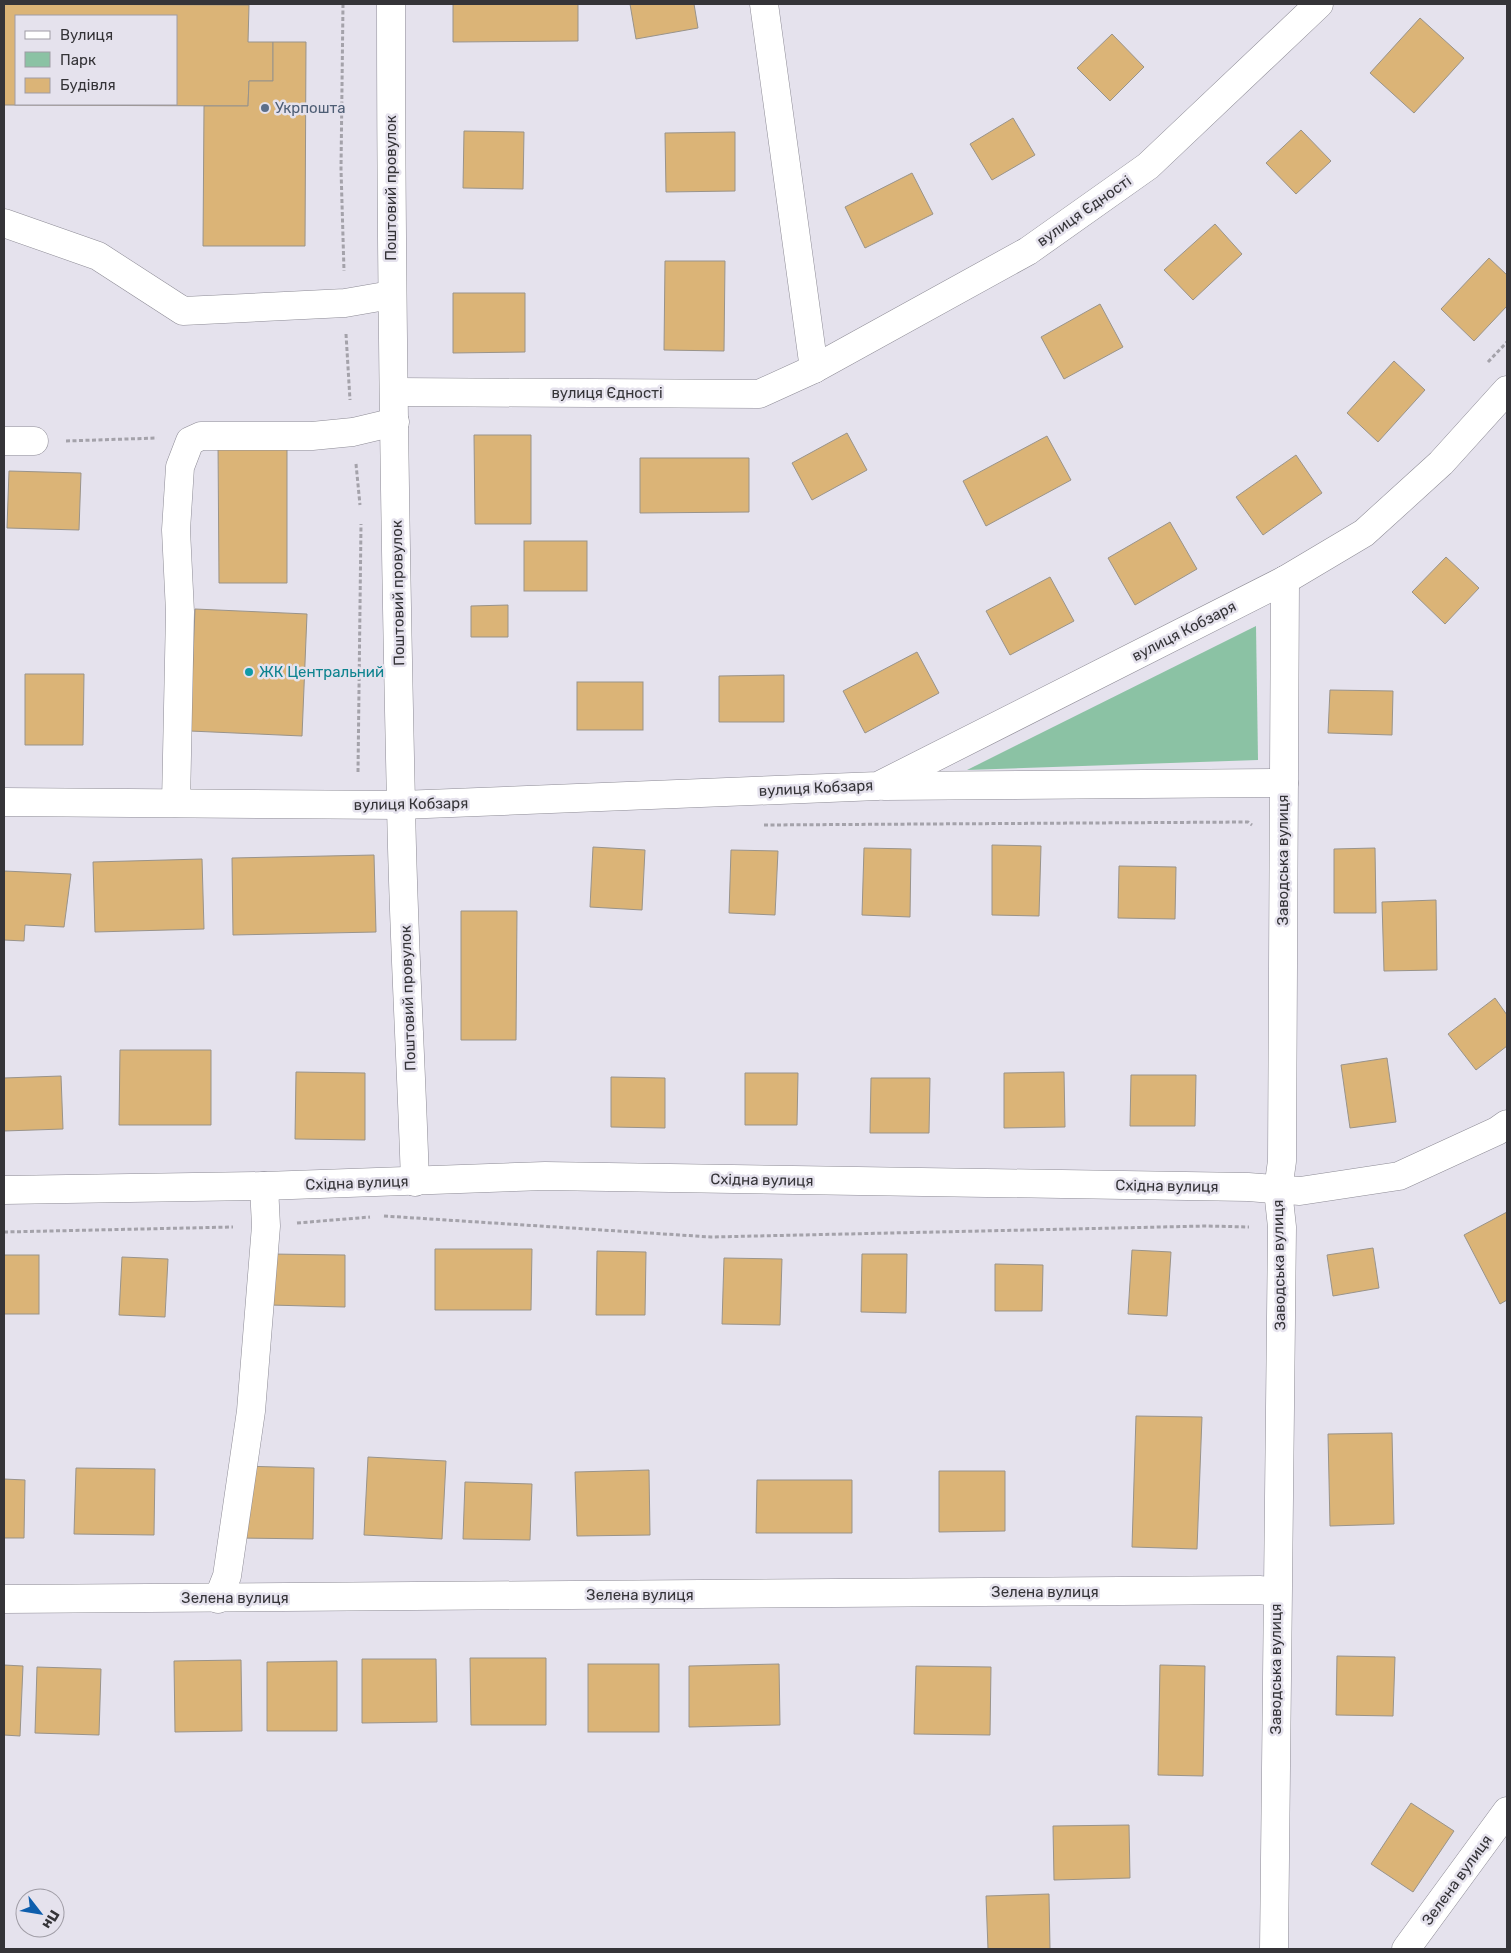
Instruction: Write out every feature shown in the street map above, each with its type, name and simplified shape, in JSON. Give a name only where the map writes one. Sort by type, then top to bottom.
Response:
[{"type":"street","name":"Поштовий провулок","points":[[391,4],[391,295],[396,422],[400,771],[414,1182]]},
{"type":"street","points":[[764,4],[814,369]]},
{"type":"street","name":"вулиця Єдності","points":[[395,392],[759,394],[814,369],[1028,251],[1148,166],[1319,4]]},
{"type":"street","points":[[4,223],[98,256],[183,311],[345,303],[391,295]]},
{"type":"street","name":"вулиця Кобзаря","points":[[4,802],[401,805],[878,786],[1284,580],[1364,533],[1441,463],[1507,390]]},
{"type":"street","points":[[176,804],[180,612],[176,530],[180,467],[190,441],[201,436],[312,436],[353,432],[396,422]]},
{"type":"street","points":[[4,441],[34,441]]},
{"type":"street","name":"Заводська вулиця","points":[[1274,1949],[1282,1227],[1278,1190],[1282,1160],[1284,580]]},
{"type":"street","points":[[878,786],[1284,783]]},
{"type":"street","name":"Східна вулиця","points":[[4,1190],[264,1186],[545,1176],[1238,1186],[1300,1191],[1399,1176],[1497,1131],[1507,1124]]},
{"type":"street","points":[[218,1599],[227,1576],[251,1411],[266,1226],[264,1186]]},
{"type":"street","name":"Зелена вулиця","points":[[4,1599],[218,1599],[1249,1590],[1277,1592]]},
{"type":"street","name":"Зелена вулиця","points":[[1406,1949],[1507,1811]]},
{"type":"path","points":[[343,4],[341,169],[347,380],[361,508]]},
{"type":"path","points":[[1487,363],[1507,342]]},
{"type":"path","points":[[34,441],[161,438],[190,441]]},
{"type":"path","points":[[361,518],[358,775],[400,771]]},
{"type":"path","points":[[383,1182],[381,1216],[711,1238],[1206,1226],[1282,1227]]},
{"type":"path","points":[[4,1232],[266,1226],[371,1217]]},
{"type":"green space","points":[[1256,626],[1258,760],[967,770]]},
{"type":"building","points":[[4,4],[249,5],[248,42],[273,42],[273,81],[249,81],[248,106],[4,105]]},
{"type":"building","points":[[453,4],[578,4],[578,41],[453,42]]},
{"type":"building","points":[[630,4],[694,4],[698,28],[636,39]]},
{"type":"building","points":[[1420,18],[1464,58],[1414,113],[1370,73]]},
{"type":"building","points":[[1112,34],[1144,67],[1110,101],[1077,68]]},
{"type":"building","points":[[273,42],[306,42],[305,246],[203,246],[204,106],[248,106],[249,81],[273,81]]},
{"type":"building","points":[[1013,118],[1035,155],[992,180],[970,144]]},
{"type":"building","points":[[1301,130],[1331,161],[1296,194],[1266,163]]},
{"type":"building","points":[[464,131],[524,132],[523,189],[463,188]]},
{"type":"building","points":[[735,132],[735,191],[666,192],[665,133]]},
{"type":"building","points":[[912,173],[933,214],[865,248],[845,207]]},
{"type":"building","points":[[1215,224],[1242,254],[1193,300],[1164,270]]},
{"type":"building","points":[[1489,258],[1507,275],[1507,306],[1474,341],[1441,309]]},
{"type":"building","points":[[665,261],[725,261],[724,351],[664,350]]},
{"type":"building","points":[[453,293],[525,293],[525,352],[453,353]]},
{"type":"building","points":[[1100,304],[1123,347],[1064,379],[1041,337]]},
{"type":"building","points":[[1394,361],[1425,390],[1378,442],[1347,413]]},
{"type":"building","points":[[847,433],[867,470],[812,500],[792,463]]},
{"type":"building","points":[[474,435],[531,435],[531,524],[475,524]]},
{"type":"building","points":[[1047,436],[1071,480],[986,526],[963,481]]},
{"type":"building","points":[[218,442],[287,442],[287,583],[219,583]]},
{"type":"building","points":[[1296,455],[1322,493],[1263,535],[1236,497]]},
{"type":"building","points":[[640,458],[749,458],[749,512],[640,513]]},
{"type":"building","points":[[9,471],[81,473],[79,530],[7,528]]},
{"type":"building","points":[[1170,522],[1197,569],[1135,605],[1108,558]]},
{"type":"building","points":[[524,541],[587,541],[587,591],[524,591]]},
{"type":"building","points":[[1446,557],[1479,588],[1445,624],[1412,592]]},
{"type":"building","points":[[1050,577],[1074,621],[1010,655],[986,611]]},
{"type":"building","points":[[508,605],[508,637],[471,637],[471,606]]},
{"type":"building","name":"ЖК Центральний","points":[[195,609],[307,614],[302,736],[190,731]]},
{"type":"building","points":[[917,652],[939,693],[865,733],[843,691]]},
{"type":"building","points":[[25,674],[84,674],[83,745],[25,745]]},
{"type":"building","points":[[784,675],[784,722],[719,722],[719,676]]},
{"type":"building","points":[[577,682],[643,682],[643,730],[577,730]]},
{"type":"building","points":[[1330,690],[1393,691],[1392,735],[1328,733]]},
{"type":"building","points":[[992,845],[1041,846],[1039,916],[992,915]]},
{"type":"building","points":[[593,847],[645,850],[642,910],[590,907]]},
{"type":"building","points":[[864,848],[911,849],[910,917],[862,915]]},
{"type":"building","points":[[1375,848],[1376,913],[1334,913],[1334,849]]},
{"type":"building","points":[[731,850],[778,851],[775,915],[729,913]]},
{"type":"building","points":[[374,855],[376,932],[233,935],[232,858]]},
{"type":"building","points":[[202,859],[204,929],[95,932],[93,862]]},
{"type":"building","points":[[1119,866],[1176,867],[1175,919],[1118,918]]},
{"type":"building","points":[[4,871],[71,874],[64,927],[25,925],[24,941],[4,940]]},
{"type":"building","points":[[1436,900],[1437,970],[1384,971],[1382,902]]},
{"type":"building","points":[[461,911],[517,911],[516,1040],[461,1040]]},
{"type":"building","points":[[1495,998],[1507,1015],[1507,1046],[1476,1070],[1448,1034]]},
{"type":"building","points":[[120,1050],[211,1050],[211,1125],[119,1125]]},
{"type":"building","points":[[1387,1058],[1396,1122],[1350,1128],[1341,1065]]},
{"type":"building","points":[[296,1072],[365,1073],[365,1140],[295,1139]]},
{"type":"building","points":[[1064,1072],[1065,1127],[1004,1128],[1004,1073]]},
{"type":"building","points":[[745,1073],[798,1073],[797,1125],[745,1125]]},
{"type":"building","points":[[1131,1075],[1196,1075],[1195,1126],[1130,1126]]},
{"type":"building","points":[[61,1076],[63,1129],[4,1131],[4,1078]]},
{"type":"building","points":[[611,1077],[665,1078],[665,1128],[611,1127]]},
{"type":"building","points":[[871,1078],[930,1078],[929,1133],[870,1133]]},
{"type":"building","points":[[1507,1212],[1507,1300],[1500,1304],[1464,1235]]},
{"type":"building","points":[[1373,1248],[1379,1288],[1333,1296],[1327,1255]]},
{"type":"building","points":[[435,1249],[532,1249],[531,1310],[435,1310]]},
{"type":"building","points":[[1132,1250],[1171,1252],[1167,1316],[1128,1314]]},
{"type":"building","points":[[597,1251],[646,1252],[645,1315],[596,1315]]},
{"type":"building","points":[[271,1254],[345,1255],[345,1307],[270,1305]]},
{"type":"building","points":[[862,1254],[907,1254],[906,1313],[861,1312]]},
{"type":"building","points":[[4,1255],[39,1255],[39,1314],[4,1314]]},
{"type":"building","points":[[122,1257],[168,1259],[165,1317],[119,1315]]},
{"type":"building","points":[[724,1258],[782,1259],[780,1325],[722,1324]]},
{"type":"building","points":[[995,1264],[1043,1265],[1042,1311],[995,1311]]},
{"type":"building","points":[[1136,1416],[1202,1417],[1197,1549],[1132,1547]]},
{"type":"building","points":[[1392,1433],[1394,1524],[1330,1526],[1328,1434]]},
{"type":"building","points":[[368,1457],[446,1461],[442,1539],[364,1535]]},
{"type":"building","points":[[239,1466],[314,1468],[313,1539],[238,1538]]},
{"type":"building","points":[[76,1468],[155,1469],[154,1535],[74,1534]]},
{"type":"building","points":[[649,1470],[650,1535],[577,1536],[575,1472]]},
{"type":"building","points":[[939,1471],[1005,1471],[1005,1531],[939,1532]]},
{"type":"building","points":[[4,1479],[25,1480],[24,1538],[4,1538]]},
{"type":"building","points":[[757,1480],[852,1480],[852,1533],[756,1533]]},
{"type":"building","points":[[465,1482],[532,1484],[530,1540],[463,1539]]},
{"type":"building","points":[[1337,1656],[1395,1657],[1393,1716],[1336,1715]]},
{"type":"building","points":[[470,1658],[546,1658],[546,1725],[471,1725]]},
{"type":"building","points":[[362,1659],[436,1659],[437,1722],[362,1723]]},
{"type":"building","points":[[241,1660],[242,1731],[175,1732],[174,1661]]},
{"type":"building","points":[[337,1661],[337,1731],[267,1731],[267,1662]]},
{"type":"building","points":[[588,1664],[659,1664],[659,1732],[588,1732]]},
{"type":"building","points":[[779,1664],[780,1725],[689,1727],[689,1666]]},
{"type":"building","points":[[4,1665],[23,1666],[20,1736],[4,1735]]},
{"type":"building","points":[[1160,1665],[1205,1666],[1203,1776],[1158,1775]]},
{"type":"building","points":[[916,1666],[991,1667],[990,1735],[914,1734]]},
{"type":"building","points":[[37,1667],[101,1669],[99,1735],[35,1733]]},
{"type":"building","points":[[1411,1803],[1454,1831],[1413,1892],[1371,1864]]},
{"type":"building","points":[[1129,1825],[1130,1878],[1054,1880],[1053,1826]]},
{"type":"building","points":[[1049,1894],[1050,1949],[988,1949],[986,1896]]},
{"type":"place","name":"Укрпошта","points":[[265,108]]},
{"type":"place","name":"ЖК Центральний","points":[[249,672]]}]
